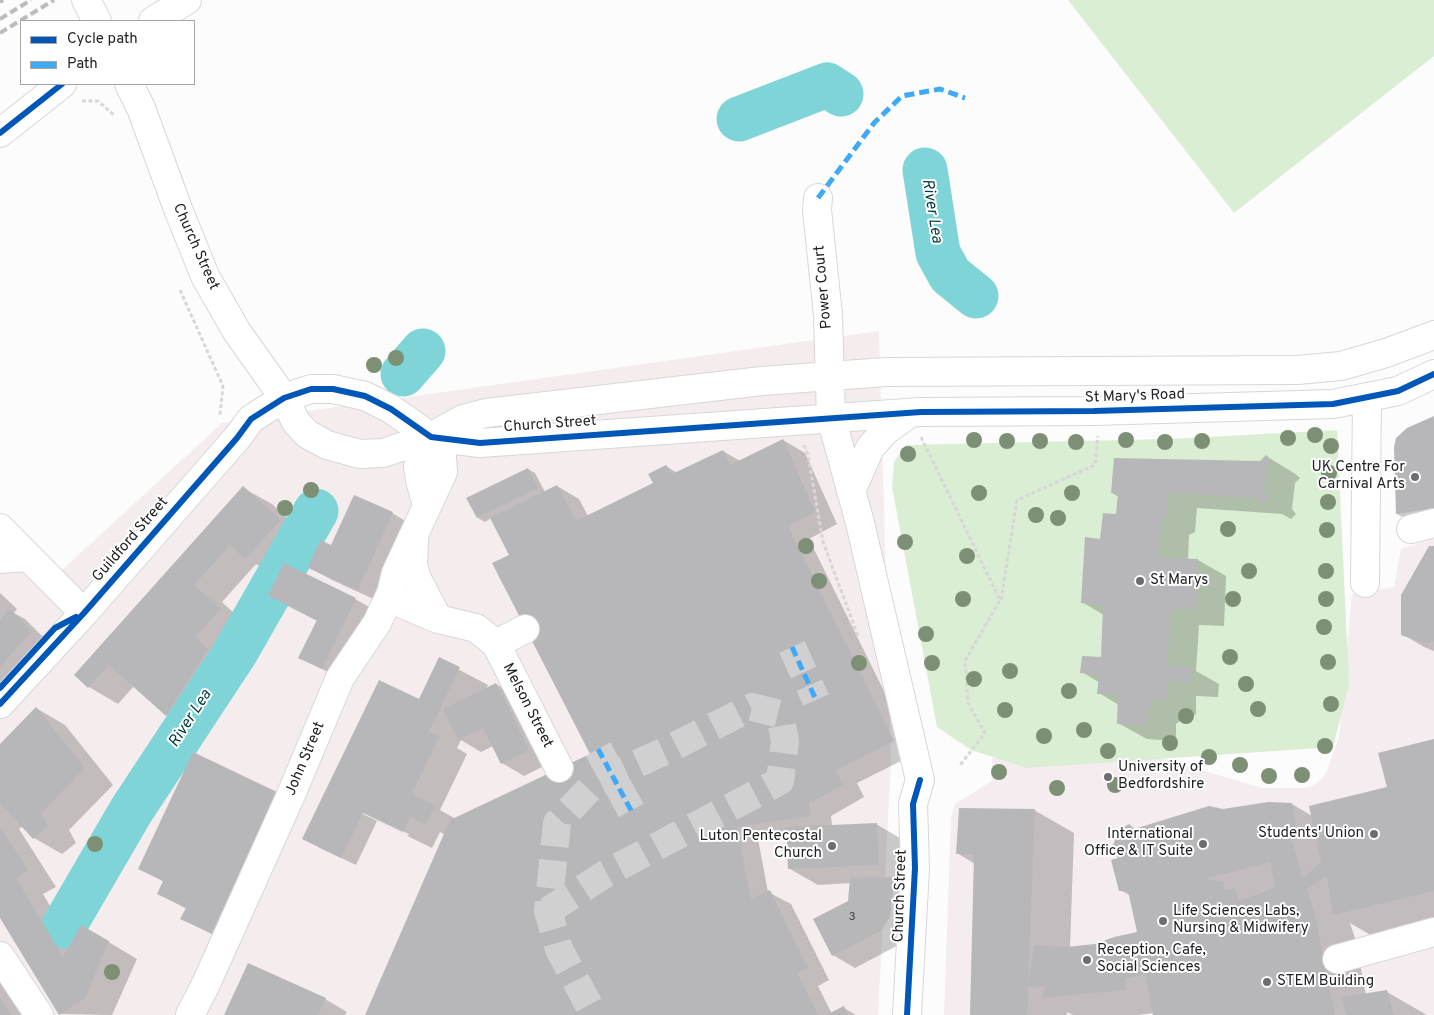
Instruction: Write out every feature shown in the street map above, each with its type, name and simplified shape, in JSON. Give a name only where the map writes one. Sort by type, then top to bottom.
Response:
[{"type":"street","points":[[86,0],[96,20]]},
{"type":"street","points":[[155,20],[187,0]]},
{"type":"street","name":"Church Street","points":[[129,85],[205,276],[237,332],[284,398],[296,422],[307,434],[326,445],[360,454],[382,453],[431,437],[463,419],[486,412],[762,381],[830,376],[831,418],[851,491],[920,780],[913,804],[915,868],[907,1015]]},
{"type":"street","points":[[0,133],[70,92]]},
{"type":"street","name":"Power Court","points":[[818,198],[817,210],[828,315],[830,376]]},
{"type":"street","name":"St Mary's Road","points":[[830,376],[886,372],[1297,370],[1341,366],[1434,335]]},
{"type":"street","name":"St Mary's Road","points":[[831,418],[915,424],[1094,411],[1333,404],[1398,391],[1434,374]]},
{"type":"street","name":"Church Street","points":[[284,398],[311,389],[334,389],[365,396],[391,409],[431,437],[480,443],[831,418]]},
{"type":"street","points":[[1365,583],[1367,397]]},
{"type":"street","name":"Guildford Street","points":[[0,704],[84,613],[237,438],[251,419],[284,398]]},
{"type":"street","points":[[851,491],[870,448],[884,432],[915,424]]},
{"type":"street","name":"John Street","points":[[190,1015],[205,986],[282,815],[340,678],[377,623],[391,592],[396,573],[427,506],[418,466],[431,437]]},
{"type":"street","points":[[0,528],[84,613]]},
{"type":"street","points":[[414,537],[413,565],[415,572],[438,619]]},
{"type":"street","points":[[0,559],[28,557]]},
{"type":"street","name":"Melson Street","points":[[391,592],[398,602],[438,619],[476,628],[496,644],[559,768]]},
{"type":"street","points":[[496,644],[525,629]]},
{"type":"street","points":[[1337,959],[1434,932]]},
{"type":"street","points":[[0,956],[39,1015]]},
{"type":"path","points":[[70,92],[98,101],[121,120]]},
{"type":"path","points":[[177,284],[223,386],[220,419]]},
{"type":"path","points":[[915,424],[1000,600]]},
{"type":"path","points":[[960,765],[985,733],[968,703],[965,661],[1000,600],[1017,500],[1095,465],[1098,429]]},
{"type":"path","points":[[797,440],[804,444],[808,455],[823,542],[858,637]]},
{"type":"shaded area","points":[[879,331],[891,761],[878,1015],[0,1015],[0,541],[51,580],[222,423]]},
{"type":"shaded area","name":"University of Bedfordshire","points":[[1434,538],[1434,1015],[944,1015],[951,818],[955,804],[992,781],[992,758],[1115,755],[1161,758],[1262,788],[1305,788],[1312,786],[1326,773],[1339,737],[1352,594],[1394,587],[1401,549]]},
{"type":"green space","points":[[1068,0],[1434,0],[1434,56],[1234,213]]},
{"type":"green space","points":[[1337,430],[1349,684],[1333,747],[1027,768],[971,750],[937,727],[892,487],[894,462],[906,445],[1169,439]]},
{"type":"building","name":"UK Centre For Carnival Arts","points":[[1434,416],[1434,508],[1396,514],[1394,447],[1396,438],[1407,428]]},
{"type":"building","points":[[783,439],[815,512],[788,526],[894,741],[836,770],[843,785],[809,803],[811,816],[737,827],[751,899],[770,890],[808,968],[797,973],[818,1015],[365,1015],[450,820],[590,754],[492,563],[509,555],[490,518],[557,485],[576,521],[653,483],[648,474],[666,465],[672,474],[723,450],[730,465]]},
{"type":"building","name":"St Marys","points":[[1266,455],[1272,461],[1266,466],[1264,492],[1269,497],[1262,504],[1257,498],[1169,493],[1167,516],[1161,519],[1159,558],[1198,559],[1196,610],[1171,609],[1167,665],[1191,667],[1190,682],[1168,680],[1168,699],[1153,699],[1152,705],[1148,707],[1147,725],[1117,724],[1118,693],[1097,694],[1099,675],[1080,673],[1082,656],[1101,657],[1103,606],[1081,603],[1085,537],[1100,539],[1103,513],[1116,514],[1118,493],[1111,493],[1114,458],[1260,461]]},
{"type":"building","points":[[528,468],[538,488],[477,518],[466,498]]},
{"type":"building","points":[[243,486],[281,520],[245,559],[230,545],[194,585],[221,609],[196,636],[208,650],[166,716],[109,665],[88,688],[74,675]]},
{"type":"building","points":[[354,495],[393,512],[358,590],[308,568],[320,540],[331,545]]},
{"type":"building","points":[[1429,546],[1434,546],[1434,641],[1427,644],[1401,635],[1401,595]]},
{"type":"building","points":[[284,563],[356,598],[322,669],[298,658],[317,620],[268,596]]},
{"type":"building","points":[[10,609],[32,631],[0,667],[0,619]]},
{"type":"building","points":[[439,657],[460,667],[429,732],[439,737],[412,794],[435,806],[426,825],[411,817],[403,832],[363,813],[341,858],[302,839],[379,680],[419,699]]},
{"type":"building","points":[[496,683],[529,750],[501,764],[483,728],[458,740],[443,709]]},
{"type":"building","points":[[36,707],[85,768],[41,813],[48,826],[33,839],[0,805],[0,744]]},
{"type":"building","points":[[1434,739],[1434,891],[1333,915],[1327,876],[1307,889],[1315,914],[1335,1015],[1153,1015],[1145,974],[1125,979],[1126,990],[1041,998],[1046,986],[1028,987],[1027,1015],[970,1015],[974,854],[956,854],[959,808],[1035,809],[1028,985],[1034,945],[1066,947],[1095,944],[1114,937],[1137,932],[1128,891],[1119,891],[1111,860],[1118,858],[1112,848],[1115,840],[1114,831],[1130,824],[1131,830],[1209,806],[1223,809],[1268,802],[1292,803],[1296,826],[1288,828],[1303,878],[1321,862],[1309,806],[1387,787],[1378,753]],"holes":[[[1270,862],[1275,888],[1239,901],[1235,888],[1224,890],[1223,881],[1204,879]]]},
{"type":"building","points":[[193,752],[277,792],[211,933],[180,919],[186,908],[157,894],[163,881],[138,869]]},
{"type":"building","name":"Luton Pentecostal Church","points":[[877,823],[879,865],[788,869],[786,827]]},
{"type":"building","points":[[0,827],[28,870],[16,878],[63,957],[81,925],[109,941],[85,998],[59,1015],[0,918]]},
{"type":"building","points":[[895,877],[890,917],[882,930],[832,956],[813,919],[848,901],[850,878]]},
{"type":"building","points":[[248,963],[326,998],[318,1015],[224,1015]]},
{"type":"building","points":[[1387,990],[1394,1015],[1346,1015],[1342,997]]},
{"type":"building","points":[[0,997],[11,1015],[0,1015]]},
{"type":"building","points":[[844,1006],[848,1015],[826,1015]]},
{"type":"waterway","name":"River Lea","points":[[739,119],[827,85],[841,94]]},
{"type":"waterway","name":"River Lea","points":[[925,170],[938,253],[950,275],[976,296]]},
{"type":"waterway","name":"River Lea","points":[[403,374],[423,351]]},
{"type":"waterway","name":"River Lea","points":[[64,926],[131,811],[235,653],[316,511]]},
{"type":"tunnel","points":[[792,647],[816,700]]},
{"type":"tunnel","points":[[548,911],[605,874],[780,781],[785,741],[780,714],[752,707],[667,750],[595,783],[557,823],[548,911],[559,949],[594,1015]]},
{"type":"tunnel","points":[[598,749],[633,814]]},
{"type":"railway","points":[[0,19],[31,0]]},
{"type":"railway","points":[[21,20],[54,0]]},
{"type":"railway","points":[[0,33],[20,21]]},
{"type":"marked path","points":[[818,198],[874,123],[902,96],[940,89],[965,98]]},
{"type":"marked path","points":[[792,647],[816,700]]},
{"type":"marked path","points":[[598,749],[633,814]]},
{"type":"cycle path","points":[[0,133],[61,85]]},
{"type":"cycle path","points":[[0,704],[84,613],[237,438],[251,419],[284,398],[311,389],[333,389],[365,396],[391,409],[431,437],[480,443],[921,412],[1094,411],[1333,404],[1398,391],[1434,374]]},
{"type":"cycle path","points":[[0,688],[55,628],[76,617]]},
{"type":"cycle path","points":[[907,1015],[915,868],[913,804],[920,780]]},
{"type":"place","name":"UK Centre For Carnival Arts","points":[[1415,477]]},
{"type":"place","name":"St Marys","points":[[1140,581]]},
{"type":"place","name":"University of Bedfordshire","points":[[1108,777]]},
{"type":"place","name":"Students' Union","points":[[1374,834]]},
{"type":"place","name":"International Office & IT Suite","points":[[1203,844]]},
{"type":"place","name":"Luton Pentecostal Church","points":[[832,846]]},
{"type":"place","name":"Life Sciences Labs, Nursing & Midwifery","points":[[1163,921]]},
{"type":"place","name":"Reception, Cafe, Social Sciences","points":[[1087,960]]},
{"type":"place","name":"STEM Building","points":[[1267,982]]}]
